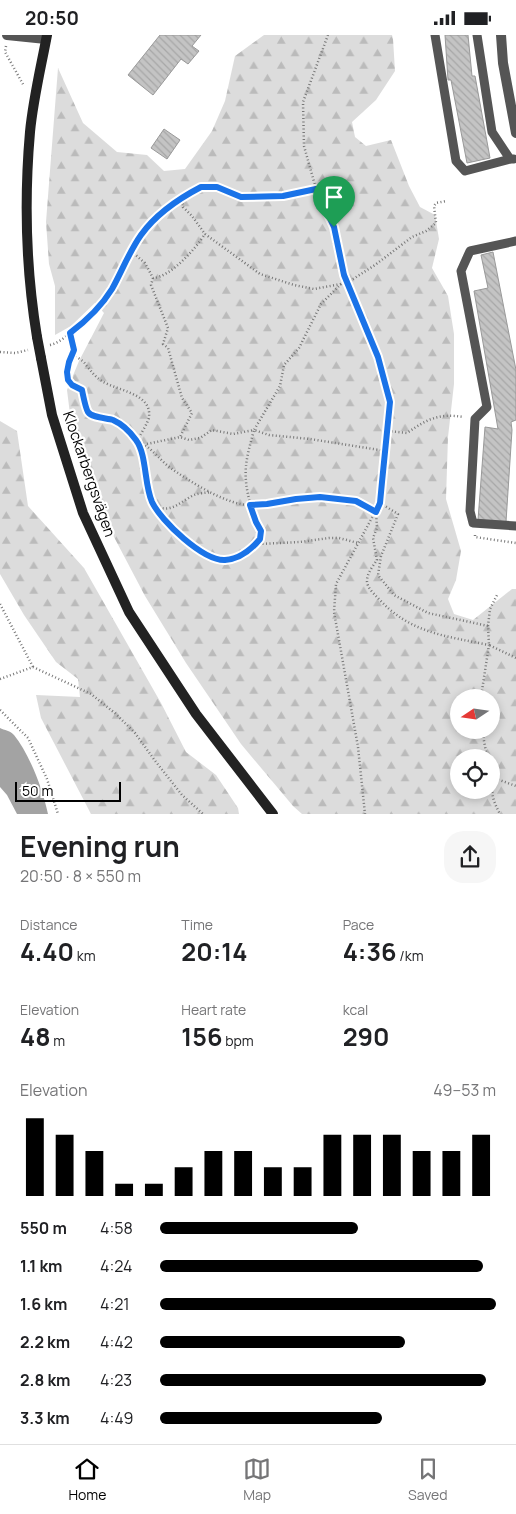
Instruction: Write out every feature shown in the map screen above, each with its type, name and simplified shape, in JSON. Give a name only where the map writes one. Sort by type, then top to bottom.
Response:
[{"type":"main road","name":"Klockarbergsvägen","points":[[46,37],[30,131],[26,201],[28,262],[37,337],[52,415],[83,513],[129,612],[196,714],[273,814]]},
{"type":"street","points":[[7,35],[46,37]]},
{"type":"street","points":[[500,35],[503,63],[516,133]]},
{"type":"lane","points":[[435,35],[456,161],[465,171],[513,159],[492,132],[476,35]]},
{"type":"lane","points":[[516,241],[470,251],[462,271],[487,407],[476,419],[470,511],[473,523],[516,527]]},
{"type":"path","points":[[328,35],[303,102],[304,146],[316,189],[334,227],[348,283],[378,357],[390,402],[380,503],[336,584],[334,612],[358,747],[365,814]]},
{"type":"path","points":[[46,346],[54,344],[90,318],[112,289],[142,233],[157,217],[179,199],[201,187],[217,187],[241,197],[283,196],[316,189]]},
{"type":"path","points":[[137,441],[142,451],[146,483],[162,518],[186,540],[213,557],[224,560],[237,557],[248,551],[260,539],[261,531],[250,505],[245,479],[245,466],[254,430],[280,386],[284,365],[299,348],[321,304],[342,283],[314,289],[260,274],[205,234],[183,207],[182,200]]},
{"type":"path","points":[[348,283],[376,265],[407,240],[426,231],[436,223],[434,206],[436,203],[446,201]]},
{"type":"path","points":[[153,278],[161,277],[171,271],[199,243],[205,234]]},
{"type":"path","points":[[131,251],[145,263],[153,278],[151,285],[168,328],[164,344],[168,348],[182,398],[192,413],[180,437]]},
{"type":"path","points":[[70,333],[74,355],[86,364],[94,376],[103,382],[144,400],[149,419],[137,441]]},
{"type":"path","points":[[0,352],[15,353],[30,349]]},
{"type":"path","points":[[74,350],[69,362],[68,380],[72,385],[82,390],[88,412],[92,415],[115,421],[171,468],[199,487],[234,503],[250,505],[267,504],[320,497],[356,501],[376,512]]},
{"type":"path","points":[[388,431],[407,433],[426,419],[451,415],[476,419]]},
{"type":"path","points":[[145,445],[180,437],[190,440],[200,438],[212,430],[233,434],[254,430],[269,435],[310,439],[386,451]]},
{"type":"path","points":[[154,504],[158,508],[174,507],[192,496],[212,492]]},
{"type":"path","points":[[380,503],[398,514],[381,556],[378,575],[394,595],[428,613],[488,625]]},
{"type":"path","points":[[376,512],[377,528],[373,538],[377,560],[369,573],[367,582],[370,590],[384,605],[404,620],[428,632],[489,645],[516,658]]},
{"type":"path","points":[[473,523],[476,537],[516,543]]},
{"type":"path","points":[[259,544],[300,542],[329,537],[358,543]]},
{"type":"path","points":[[482,689],[489,645],[488,625],[490,609],[498,593]]},
{"type":"path","points":[[0,604],[34,667],[91,694],[116,714],[135,733],[182,795],[203,814]]},
{"type":"path","points":[[0,679],[34,667]]},
{"type":"path","points":[[0,710],[28,738],[47,779],[58,814]]},
{"type":"path","points":[[500,780],[516,786]]},
{"type":"path","points":[[492,799],[500,814]]},
{"type":"green space","points":[[264,35],[392,35],[395,71],[376,100],[352,122],[355,137],[366,146],[391,140],[409,186],[420,207],[435,215],[439,239],[432,268],[448,296],[454,334],[454,384],[448,437],[446,499],[461,551],[456,580],[448,599],[454,614],[473,620],[512,589],[516,589],[516,814],[302,814],[293,806],[241,744],[186,663],[145,596],[114,537],[90,480],[72,430],[67,390],[79,361],[104,313],[95,303],[71,326],[55,335],[55,286],[49,264],[46,222],[58,68],[83,123],[117,152],[147,155],[164,171],[185,169],[212,131],[225,101],[235,56]]},
{"type":"green space","points":[[0,421],[17,431],[28,506],[84,568],[161,703],[186,752],[216,775],[238,808],[239,814],[91,814],[41,718],[36,695],[80,697],[78,679],[56,662],[24,615],[0,574]]},
{"type":"shaded area","points":[[0,728],[13,734],[20,743],[43,794],[48,814],[17,814],[7,795],[0,787]]},
{"type":"building","points":[[160,35],[201,35],[192,46],[199,51],[188,64],[181,59],[153,95],[128,75]]},
{"type":"building","points":[[445,35],[468,35],[472,76],[475,76],[490,158],[467,163],[451,80],[448,80]]},
{"type":"building","points":[[164,129],[180,140],[167,159],[151,148]]},
{"type":"building","points":[[493,252],[516,370],[516,420],[511,422],[506,522],[478,520],[485,427],[498,429],[474,291],[488,288],[481,255]]},
{"type":"route","points":[[201,187],[217,187],[241,197],[283,196],[316,189],[334,227],[344,275],[378,357],[390,402],[380,503],[376,512],[356,501],[320,497],[250,505],[261,531],[260,539],[248,551],[237,557],[224,560],[213,557],[186,540],[162,518],[152,502],[146,483],[142,451],[137,441],[115,421],[92,415],[88,412],[82,390],[72,385],[68,380],[69,362],[74,350],[70,333],[90,318],[112,289],[142,233],[157,217],[179,199],[201,187]]}]
